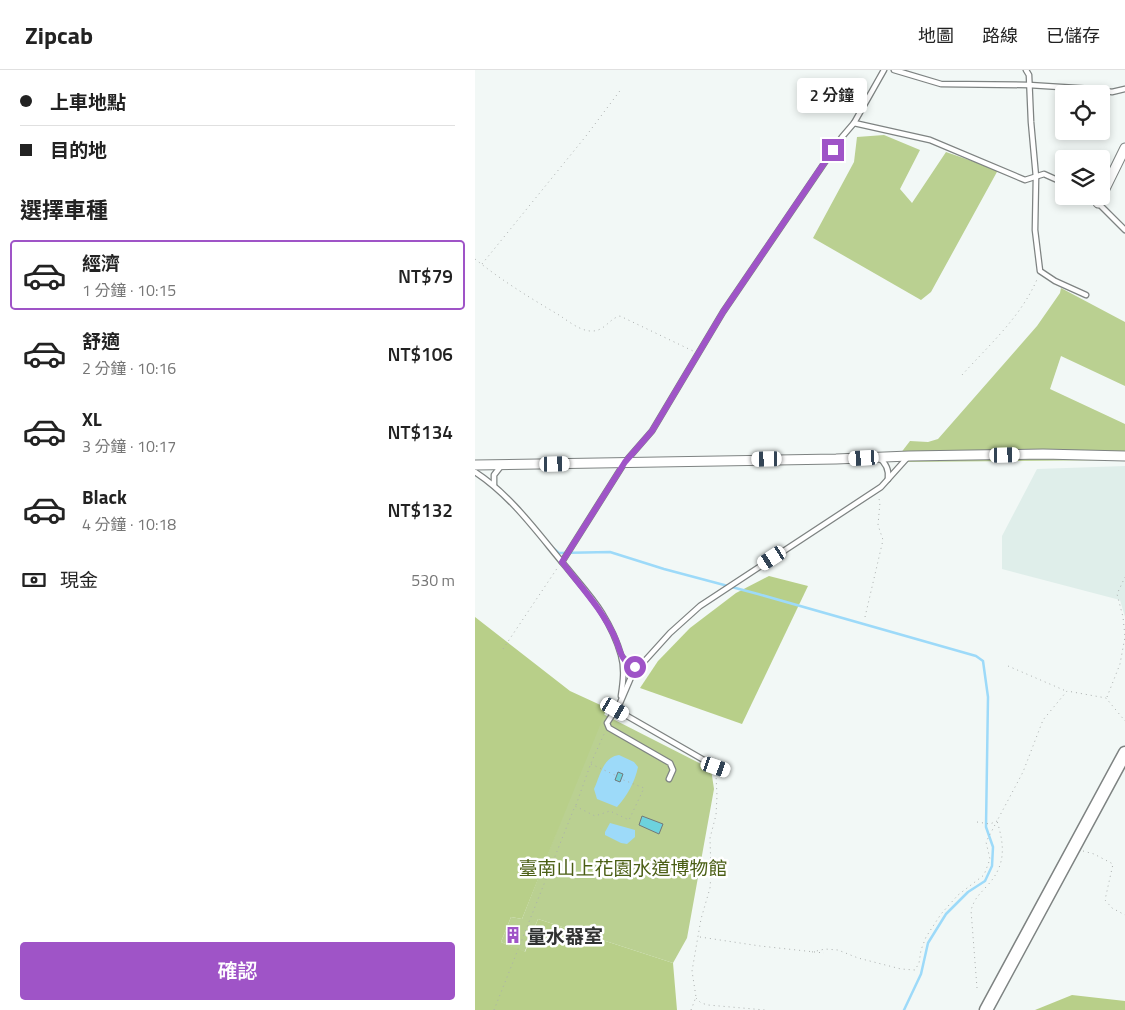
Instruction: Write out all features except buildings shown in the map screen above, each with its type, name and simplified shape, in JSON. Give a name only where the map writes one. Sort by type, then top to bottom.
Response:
[{"type":"main road","points":[[986,1010],[1125,753]]},
{"type":"street","points":[[1110,179],[1125,148]]},
{"type":"street","points":[[475,465],[1043,454],[1125,456]]},
{"type":"lane","points":[[562,562],[625,462],[652,431],[701,348],[752,268],[842,137],[854,123],[884,70]]},
{"type":"lane","points":[[895,70],[941,84],[1029,85],[1112,92],[1125,89]]},
{"type":"lane","points":[[1026,70],[1029,75],[1036,177],[1035,230],[1040,271],[1055,281],[1086,295]]},
{"type":"lane","points":[[854,123],[930,140],[1025,180],[1044,174],[1055,179]]},
{"type":"lane","points":[[1100,205],[1125,230]]},
{"type":"lane","points":[[669,779],[673,770],[670,763],[609,728],[607,723],[633,675],[670,633],[700,606],[877,491],[909,456]]},
{"type":"lane","points":[[878,457],[883,461],[887,469],[888,480]]},
{"type":"lane","points":[[495,486],[494,475],[502,465]]},
{"type":"lane","points":[[475,472],[495,486],[525,518],[603,614],[622,657],[624,675],[620,702]]},
{"type":"lane","points":[[622,657],[631,666],[642,665]]},
{"type":"lane","points":[[615,709],[726,771]]},
{"type":"path","points":[[482,264],[586,136],[622,88]]},
{"type":"path","points":[[475,259],[529,298],[590,331],[606,327],[614,317],[620,316],[693,351],[701,348]]},
{"type":"path","points":[[962,375],[1019,312],[1031,292],[1040,271]]},
{"type":"path","points":[[865,617],[883,540],[878,524],[880,502],[877,491]]},
{"type":"path","points":[[503,649],[562,562]]},
{"type":"path","points":[[1106,698],[1120,664],[1125,637],[1123,617],[1117,594],[1125,577]]},
{"type":"path","points":[[1008,666],[1067,691],[1106,698],[1125,721]]},
{"type":"path","points":[[811,952],[825,949],[838,950],[858,958],[901,969],[915,970],[919,963],[926,937],[933,926],[958,895],[984,875],[991,860],[986,842],[1023,772],[1043,720],[1067,691]]},
{"type":"path","points":[[494,1010],[591,763],[609,728]]},
{"type":"path","points":[[591,763],[617,776]]},
{"type":"path","points":[[691,1010],[696,997],[692,970],[711,874],[710,838],[716,815],[716,767]]},
{"type":"path","points":[[575,806],[595,816],[610,811],[629,820],[644,788],[621,779]]},
{"type":"path","points":[[977,822],[990,824],[997,821]]},
{"type":"path","points":[[977,988],[971,910],[975,899],[987,886],[1001,864],[1004,849],[997,821]]},
{"type":"path","points":[[1073,849],[1093,854],[1113,864],[1105,900],[1112,908],[1125,915]]},
{"type":"path","points":[[699,936],[769,948],[824,953]]},
{"type":"path","points":[[696,997],[701,1003],[709,1005],[765,1010]]},
{"type":"shaded area","points":[[1125,466],[1125,617],[1120,600],[1002,569],[1002,536],[1037,469]]},
{"type":"green space","points":[[884,135],[920,150],[900,189],[912,203],[946,152],[998,170],[931,292],[921,300],[813,238],[854,162],[857,137]]},
{"type":"green space","points":[[1061,288],[1125,322],[1125,386],[1061,356],[1050,389],[1125,424],[1125,460],[903,462],[900,454],[910,441],[928,442],[938,439],[1037,326],[1060,293]]},
{"type":"green space","points":[[769,576],[808,586],[742,724],[640,688],[658,661],[690,628],[736,593]]},
{"type":"green space","points":[[475,617],[570,691],[607,708],[522,919],[511,917],[501,942],[525,952],[538,919],[673,963],[677,1010],[475,1010]]},
{"type":"green space","name":"臺南山上花園水道博物館","points":[[603,714],[711,769],[714,789],[687,938],[673,963],[538,919],[501,1010],[488,1010],[512,947],[501,942],[511,917],[522,919]]},
{"type":"green space","points":[[1072,995],[1125,1001],[1125,1010],[1035,1010]]},
{"type":"water","points":[[619,755],[634,762],[638,767],[630,789],[617,807],[597,799],[594,789],[606,763],[609,759]]},
{"type":"water","points":[[610,823],[635,830],[635,837],[627,844],[605,835]]},
{"type":"waterway","points":[[553,548],[559,553],[610,552],[664,569],[976,656],[983,661],[988,697],[986,827],[993,847],[992,866],[985,881],[968,892],[946,914],[928,943],[921,974],[904,1010]]},
{"type":"place","name":"量水器室","points":[[513,935]]},
{"type":"route","points":[[635,667],[631,666],[622,657],[603,614],[562,562],[625,462],[652,431],[723,312],[833,150]]}]
